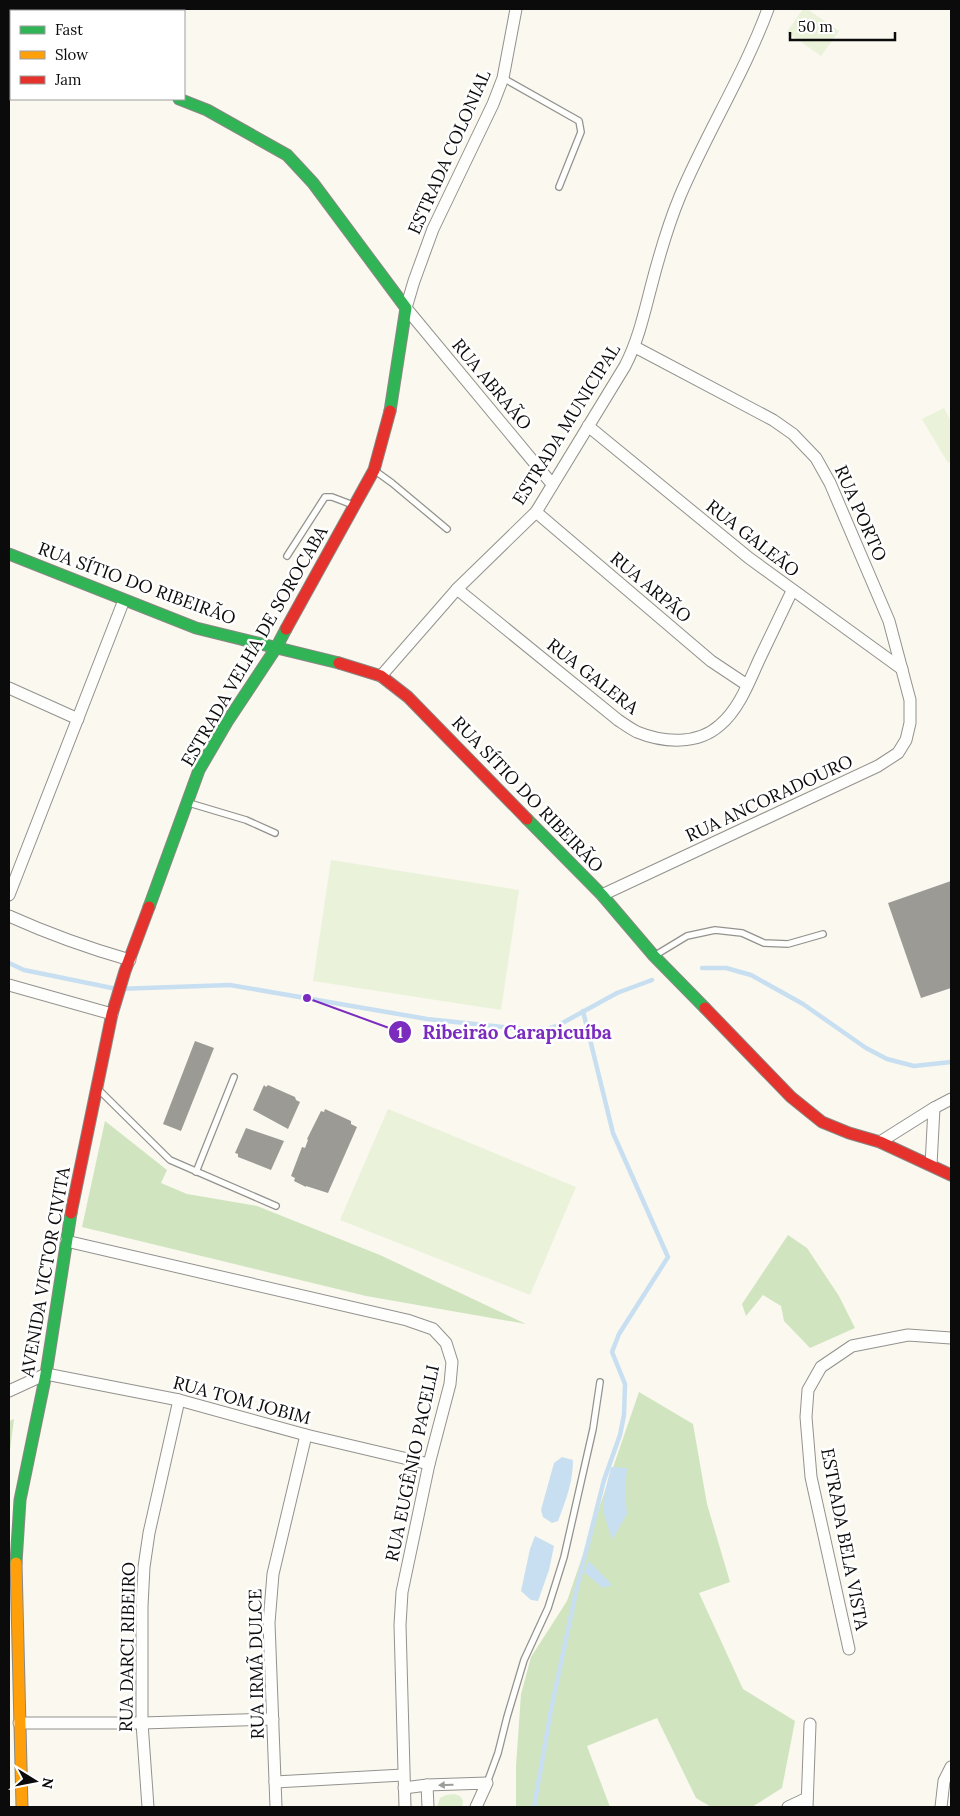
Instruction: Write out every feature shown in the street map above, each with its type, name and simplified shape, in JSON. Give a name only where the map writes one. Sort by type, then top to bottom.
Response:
[{"type":"main road","points":[[182,100],[208,110],[287,155],[313,183],[406,308]]},
{"type":"main road","name":"ESTRADA VELHA DE SOROCABA","points":[[114,1009],[199,770],[227,722],[276,648],[374,470],[391,406],[406,308]]},
{"type":"main road","name":"RUA SÍTIO DO RIBEIRÃO","points":[[9,554],[196,628],[356,667],[381,676],[408,698],[467,756],[602,895],[654,956],[791,1097],[822,1122],[849,1133],[880,1142],[951,1175]]},
{"type":"main road","name":"AVENIDA VICTOR CIVITA","points":[[22,1807],[16,1555],[20,1500],[46,1374],[66,1241],[96,1088],[114,1009]]},
{"type":"street","name":"ESTRADA COLONIAL","points":[[406,308],[433,229],[493,104],[503,78],[516,9]]},
{"type":"street","name":"ESTRADA MUNICIPAL","points":[[381,676],[458,589],[536,512],[635,347],[664,241],[680,196],[702,146],[743,68],[768,9]]},
{"type":"street","name":"RUA ABRAÃO","points":[[406,308],[552,484]]},
{"type":"street","name":"RUA PORTO","points":[[635,347],[654,359],[773,420],[794,434],[816,458],[830,483],[889,621],[910,700]]},
{"type":"street","name":"RUA GALEÃO","points":[[588,426],[749,558],[902,669]]},
{"type":"street","name":"RUA ARPÃO","points":[[536,512],[711,661],[747,685]]},
{"type":"street","name":"RUA GALERA","points":[[458,589],[618,720],[636,732],[660,740],[683,741],[705,735],[729,717],[747,685],[792,591]]},
{"type":"street","points":[[9,895],[124,600]]},
{"type":"street","points":[[9,688],[78,718]]},
{"type":"street","name":"RUA ANCORADOURO","points":[[602,895],[878,766],[898,753],[906,740],[910,723],[910,700]]},
{"type":"street","points":[[9,916],[54,936],[92,949],[128,966]]},
{"type":"street","points":[[9,986],[114,1009]]},
{"type":"street","points":[[880,1142],[951,1099]]},
{"type":"street","points":[[931,1165],[934,1108]]},
{"type":"street","name":"RUA EUGÊNIO PACELLI","points":[[66,1241],[407,1320],[433,1329],[446,1343],[452,1362],[450,1384],[428,1464],[402,1592],[400,1625],[405,1807]]},
{"type":"street","name":"ESTRADA BELA VISTA","points":[[849,1650],[811,1477],[806,1417],[808,1390],[821,1367],[852,1346],[908,1335],[951,1338]]},
{"type":"street","points":[[9,1391],[46,1374]]},
{"type":"street","name":"RUA TOM JOBIM","points":[[46,1374],[178,1400],[306,1435],[428,1464]]},
{"type":"street","name":"RUA DARCI RIBEIRO","points":[[148,1807],[142,1723],[144,1567],[149,1533],[178,1400]]},
{"type":"street","name":"RUA IRMÃ DULCE","points":[[276,1807],[269,1623],[273,1574],[306,1435]]},
{"type":"street","points":[[19,1724],[273,1719]]},
{"type":"street","points":[[788,1807],[807,1803],[810,1724]]},
{"type":"street","points":[[941,1807],[944,1781],[951,1767]]},
{"type":"street","points":[[275,1782],[403,1775]]},
{"type":"street","points":[[404,1788],[427,1785],[487,1783],[476,1807]]},
{"type":"street","points":[[427,1785],[428,1807]]},
{"type":"lane","points":[[503,78],[579,121],[581,132],[559,187]]},
{"type":"lane","points":[[374,470],[447,529]]},
{"type":"lane","points":[[287,556],[326,497],[332,497],[355,505]]},
{"type":"lane","points":[[187,802],[238,817],[275,833]]},
{"type":"lane","points":[[654,956],[687,936],[714,930],[742,932],[764,943],[788,944],[823,934]]},
{"type":"lane","points":[[196,1172],[234,1077]]},
{"type":"lane","points":[[96,1088],[170,1160],[276,1206]]},
{"type":"lane","points":[[487,1783],[498,1753],[524,1660],[548,1608],[564,1556],[591,1438],[600,1382]]},
{"type":"green space","points":[[803,9],[807,9],[839,31],[821,56],[787,32]]},
{"type":"green space","points":[[944,408],[951,421],[951,461],[948,463],[922,419]]},
{"type":"green space","points":[[331,860],[519,890],[501,1010],[313,981]]},
{"type":"green space","points":[[388,1109],[576,1187],[530,1295],[340,1220]]},
{"type":"green space","points":[[105,1121],[167,1170],[161,1183],[187,1194],[257,1206],[380,1255],[526,1324],[366,1296],[82,1227]]},
{"type":"green space","points":[[788,1235],[807,1248],[839,1296],[855,1328],[810,1348],[784,1321],[781,1306],[763,1295],[746,1316],[742,1304]]},
{"type":"green space","points":[[639,1392],[693,1424],[707,1504],[730,1582],[699,1593],[743,1689],[795,1721],[782,1788],[752,1807],[711,1807],[696,1798],[657,1718],[587,1746],[610,1807],[516,1807],[516,1766],[521,1694],[531,1657],[567,1601]]},
{"type":"green space","points":[[14,1419],[9,1458],[9,1421]]},
{"type":"green space","points":[[454,1794],[460,1796],[463,1801],[462,1807],[437,1807],[440,1798]]},
{"type":"water","points":[[562,1457],[573,1460],[572,1476],[558,1521],[552,1523],[543,1517],[541,1510],[554,1463]]},
{"type":"water","points":[[611,1467],[627,1468],[625,1490],[627,1514],[612,1540],[603,1510],[605,1491]]},
{"type":"water","points":[[535,1536],[554,1546],[549,1570],[538,1601],[531,1600],[521,1591],[530,1549]]},
{"type":"water","points":[[589,1561],[612,1585],[603,1588],[584,1572]]},
{"type":"building","points":[[951,881],[951,988],[921,998],[888,903]]},
{"type":"building","points":[[195,1041],[214,1048],[181,1131],[163,1124]]},
{"type":"building","points":[[264,1085],[295,1097],[300,1102],[288,1129],[253,1110]]},
{"type":"building","points":[[325,1109],[351,1121],[351,1124],[357,1127],[328,1193],[306,1187],[294,1181],[295,1178],[291,1176],[302,1147],[305,1148],[307,1139],[321,1111],[324,1112]]},
{"type":"building","points":[[246,1128],[284,1141],[271,1170],[238,1157],[238,1154],[235,1153]]},
{"type":"waterway","points":[[9,963],[24,970],[117,989],[230,985],[427,1019],[540,1031],[557,1026],[617,993],[652,980]]},
{"type":"waterway","points":[[702,968],[726,968],[751,975],[803,1004],[866,1048],[887,1059],[914,1066],[951,1062]]},
{"type":"waterway","points":[[534,1807],[551,1710],[577,1587],[604,1480],[620,1435],[624,1415],[625,1384],[612,1352],[619,1334],[668,1257],[613,1133],[583,1011]]},
{"type":"traffic: fast","points":[[182,100],[207,110],[287,155],[313,183],[406,308],[390,411]]},
{"type":"traffic: fast","points":[[9,554],[196,628],[339,663]]},
{"type":"traffic: fast","points":[[149,907],[199,770],[286,629]]},
{"type":"traffic: fast","points":[[527,819],[602,895],[654,956],[705,1008]]},
{"type":"traffic: fast","points":[[16,1563],[20,1500],[46,1374],[71,1213]]},
{"type":"traffic: slow","points":[[16,1563],[22,1807]]},
{"type":"traffic: jam","points":[[286,629],[374,470],[390,411]]},
{"type":"traffic: jam","points":[[339,663],[381,676],[408,697],[527,819]]},
{"type":"traffic: jam","points":[[71,1213],[112,1014],[125,971],[149,907]]},
{"type":"traffic: jam","points":[[705,1008],[791,1097],[822,1122],[849,1133],[880,1142],[951,1175]]},
{"type":"place","name":"Ribeirão Carapicuíba","points":[[307,998]]}]
